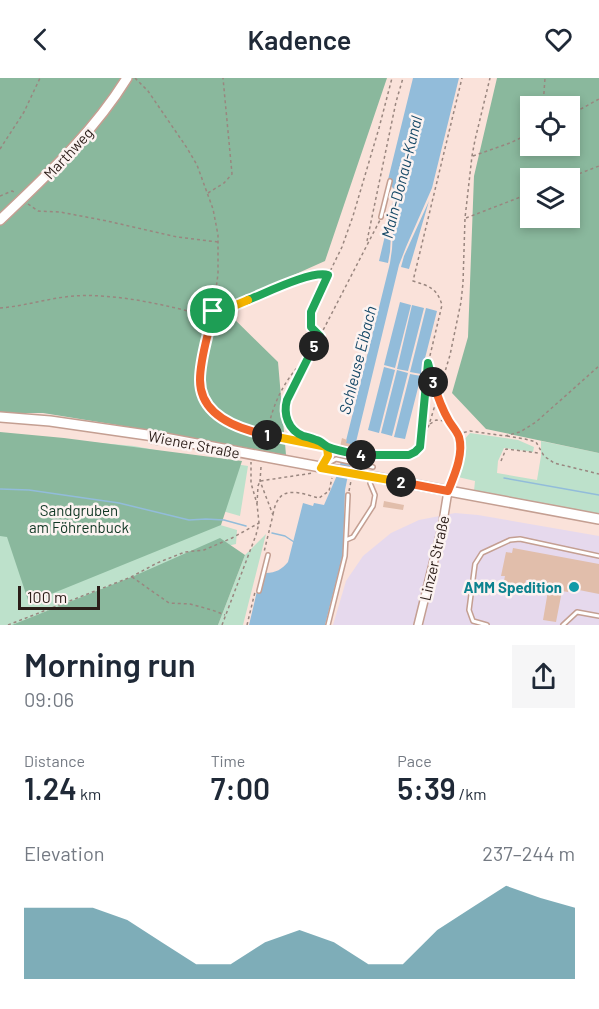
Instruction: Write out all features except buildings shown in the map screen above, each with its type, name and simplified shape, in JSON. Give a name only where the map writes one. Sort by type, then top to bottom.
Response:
[{"type":"main road","name":"Marthweg","points":[[0,220],[50,173],[85,135],[127,78]]},
{"type":"main road","name":"Wiener Straße","points":[[0,417],[38,419],[154,436],[352,475],[372,472],[599,519]]},
{"type":"street","name":"Linzer Straße","points":[[418,625],[450,487]]},
{"type":"lane","points":[[381,217],[390,181]]},
{"type":"lane","points":[[321,468],[336,459],[358,464],[372,472],[370,483],[375,495],[373,506],[353,537],[346,540]]},
{"type":"lane","points":[[328,625],[345,556],[348,495]]},
{"type":"lane","points":[[487,625],[473,621],[469,610],[475,564],[482,553],[510,540],[520,539],[599,556]]},
{"type":"lane","points":[[257,591],[268,555]]},
{"type":"lane","points":[[563,625],[577,612],[599,616]]},
{"type":"path","points":[[0,149],[24,112],[40,78]]},
{"type":"path","points":[[208,193],[224,183],[232,174],[223,78]]},
{"type":"path","points":[[320,336],[311,327],[311,312],[342,247],[353,216],[392,78]]},
{"type":"path","points":[[366,245],[403,78]]},
{"type":"path","points":[[420,447],[428,363],[442,305],[435,291],[413,281],[462,78]]},
{"type":"path","points":[[137,79],[197,165],[213,209],[218,242],[218,274],[200,382],[207,405],[218,416],[247,431],[360,455],[409,455],[420,447],[450,355],[461,302],[465,218],[472,156],[490,78]]},
{"type":"path","points":[[544,96],[545,78]]},
{"type":"path","points":[[580,109],[599,99]]},
{"type":"path","points":[[472,156],[520,138]]},
{"type":"path","points":[[580,173],[599,166]]},
{"type":"path","points":[[0,196],[12,191],[38,211],[60,212],[177,237],[218,242]]},
{"type":"path","points":[[465,218],[520,197]]},
{"type":"path","points":[[321,468],[328,456],[327,447],[319,440],[300,435],[294,430],[286,416],[285,406],[381,217]]},
{"type":"path","points":[[213,311],[222,311],[310,275],[322,273],[328,275]]},
{"type":"path","points":[[0,308],[74,296],[107,297],[158,303],[212,317]]},
{"type":"path","points":[[267,430],[276,399],[297,367],[310,354]]},
{"type":"path","points":[[428,363],[437,396],[458,434],[459,456],[450,487]]},
{"type":"path","points":[[505,436],[520,432],[536,422],[599,366]]},
{"type":"path","points":[[429,425],[436,420],[449,421]]},
{"type":"path","points":[[458,434],[470,431],[536,442],[544,456],[554,463],[599,474]]},
{"type":"path","points":[[145,443],[167,446]]},
{"type":"path","points":[[501,461],[506,449],[538,453]]},
{"type":"path","points":[[251,455],[251,483],[257,504]]},
{"type":"path","points":[[222,625],[259,523],[257,504],[261,467]]},
{"type":"path","points":[[260,480],[317,472],[306,470]]},
{"type":"path","points":[[263,557],[278,499],[293,492],[319,498],[328,491],[334,472]]},
{"type":"path","points":[[348,495],[352,475]]},
{"type":"path","points":[[260,480],[273,515]]},
{"type":"path","points":[[8,625],[131,577],[184,552],[204,550],[259,523]]},
{"type":"path","points":[[131,577],[169,603],[190,604],[225,615]]},
{"type":"path","points":[[246,625],[257,591]]},
{"type":"shaded area","points":[[455,513],[599,536],[599,625],[333,625],[346,581],[363,556],[391,533],[419,520]]},
{"type":"green space","points":[[0,78],[387,78],[325,261],[222,307],[278,362],[286,455],[43,413],[0,413]]},
{"type":"green space","points":[[497,78],[599,78],[599,453],[486,429],[452,393],[468,337],[474,176]]},
{"type":"green space","name":"Sandgruben am Föhrenbuck","points":[[0,432],[242,461],[221,525],[29,603],[7,537],[0,536]]},
{"type":"green space","points":[[470,433],[518,440],[534,447],[533,452],[504,448],[498,461],[497,473],[537,480],[541,441],[599,453],[599,515],[474,491],[475,481],[458,477],[462,442]]},
{"type":"green space","name":"Sandgruben am Föhrenbuck","points":[[0,434],[134,446],[248,466],[240,516],[219,510],[217,524],[237,530],[236,544],[200,552],[24,625],[0,625]]},
{"type":"green space","points":[[266,534],[243,625],[218,625],[245,555]]},
{"type":"green space","points":[[220,538],[245,555],[218,625],[12,625],[134,576]]},
{"type":"water","name":"Main-Donau-Kanal","points":[[413,78],[459,78],[432,188],[399,265],[348,475],[345,490],[343,554],[325,625],[249,625],[262,570],[267,570],[266,573],[276,571],[288,562],[303,503],[313,506],[314,503],[324,505],[338,473],[390,263],[395,194],[391,186],[386,202],[383,200]]},
{"type":"water","points":[[429,201],[409,269],[401,267],[404,256]]},
{"type":"water","points":[[393,202],[390,252],[388,263],[379,261]]},
{"type":"water","points":[[400,302],[411,305],[395,368],[384,365]]},
{"type":"water","points":[[412,305],[424,308],[408,371],[397,369]]},
{"type":"water","points":[[426,308],[437,311],[421,374],[410,372]]},
{"type":"water","points":[[384,367],[395,370],[379,433],[368,430]]},
{"type":"water","points":[[397,370],[408,373],[392,436],[381,433]]},
{"type":"water","points":[[410,374],[421,376],[405,439],[394,437]]},
{"type":"waterway","points":[[504,478],[599,495]]},
{"type":"waterway","points":[[0,489],[29,490],[119,503],[189,520],[224,520],[246,526]]},
{"type":"waterway","points":[[272,533],[285,536],[294,542]]},
{"type":"place","name":"AMM Spedition","points":[[574,587]]},
{"type":"route","points":[[213,311],[206,338],[200,382],[207,405],[218,416],[247,431],[327,447],[328,456],[321,468],[448,491],[455,476],[459,440],[437,396],[428,363],[420,447],[409,455],[360,455],[327,447],[319,440],[300,435],[289,424],[285,406],[320,336],[311,327],[311,312],[328,275],[322,273],[310,275],[222,311],[213,311]]},
{"type":"water label","name":"Schleuse Eibach","points":[[357,360]]}]
